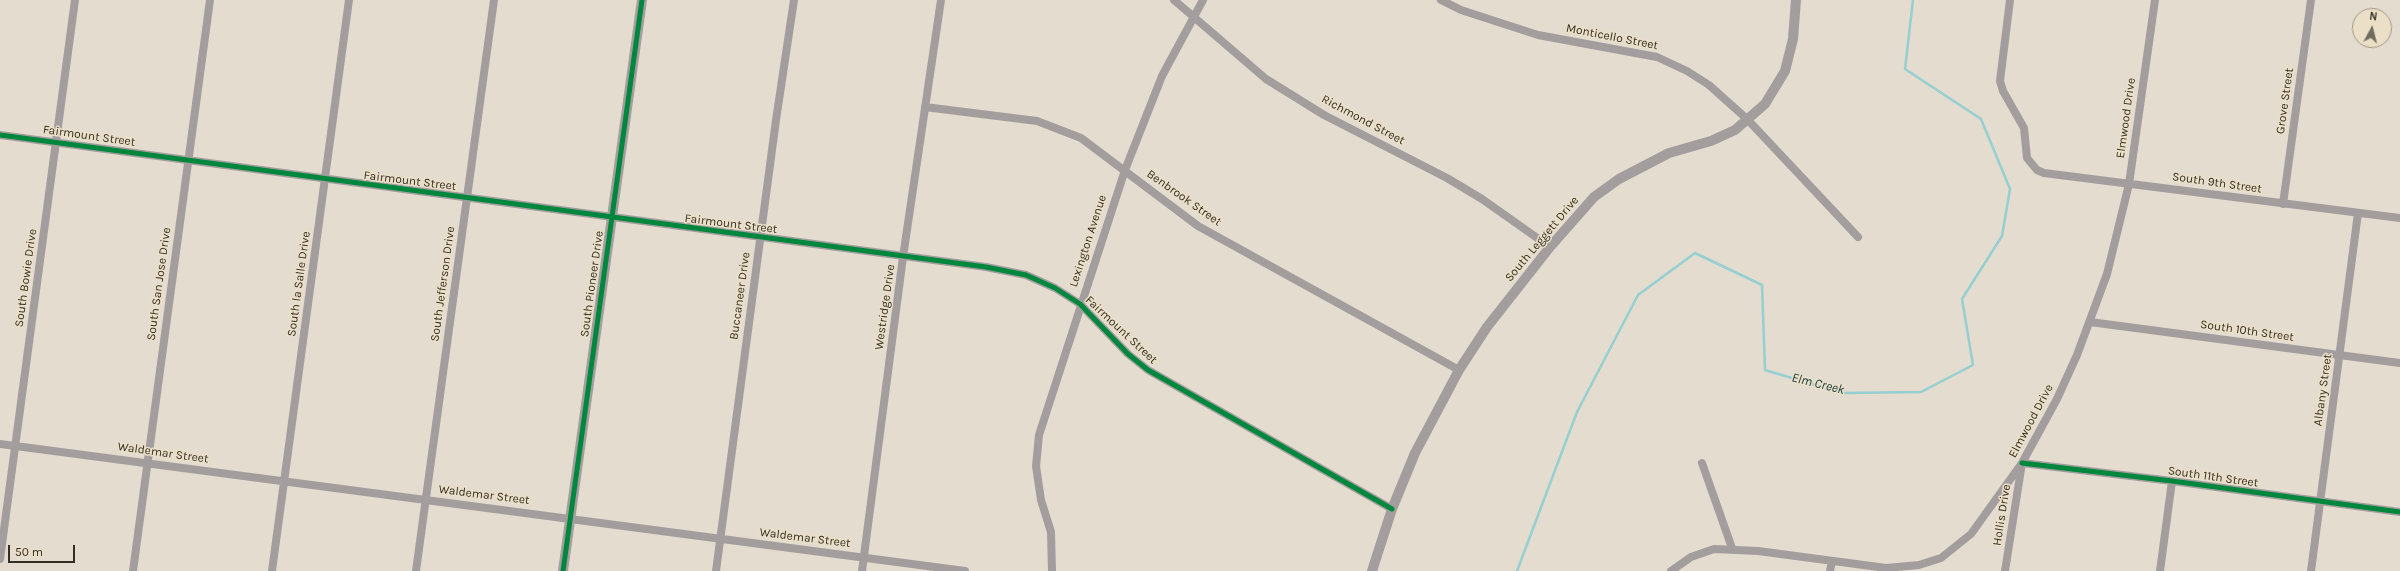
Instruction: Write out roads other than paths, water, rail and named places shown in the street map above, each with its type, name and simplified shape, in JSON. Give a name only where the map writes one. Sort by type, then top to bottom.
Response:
[{"type":"street","name":"South Bowie Drive","points":[[0,559],[75,0]]},
{"type":"street","name":"South San Jose Drive","points":[[133,571],[210,0]]},
{"type":"street","name":"South la Salle Drive","points":[[272,571],[349,0]]},
{"type":"street","name":"South Jefferson Drive","points":[[416,571],[494,0]]},
{"type":"street","name":"South Pioneer Drive","points":[[563,571],[642,0]]},
{"type":"street","name":"Buccaneer Drive","points":[[716,571],[760,237],[794,0]]},
{"type":"street","name":"Westridge Drive","points":[[862,571],[904,257],[941,0]]},
{"type":"street","name":"Richmond Street","points":[[1174,0],[1266,79],[1324,115],[1458,185],[1550,247]]},
{"type":"street","name":"Lexington Avenue","points":[[1052,571],[1052,539],[1041,500],[1036,466],[1039,434],[1080,304],[1125,170],[1162,76],[1203,0]]},
{"type":"street","name":"Monticello Street","points":[[1441,0],[1461,10],[1538,35],[1657,57],[1687,71],[1709,85],[1747,119],[1858,237]]},
{"type":"street","name":"South Leggett Drive","points":[[1372,571],[1392,509],[1415,453],[1459,370],[1487,327],[1550,247],[1594,197],[1619,179],[1669,153],[1712,141],[1735,130],[1765,104],[1785,71],[1793,39],[1796,0]]},
{"type":"street","name":"South 9th Street","points":[[2010,0],[2000,81],[2003,91],[2024,128],[2027,158],[2032,166],[2044,173],[2400,218]]},
{"type":"street","name":"Elmwood Drive","points":[[1672,571],[1691,557],[1714,549],[1732,548],[1886,568],[1919,565],[1940,558],[1956,548],[1971,534],[1986,516],[2022,463],[2057,399],[2090,322],[2107,274],[2129,184],[2155,0]]},
{"type":"street","name":"Grove Street","points":[[2283,204],[2311,0]]},
{"type":"street","name":"Benbrook Street","points":[[925,107],[1037,121],[1081,138],[1198,226],[1459,370]]},
{"type":"street","name":"Fairmount Street","points":[[0,135],[325,180],[986,267],[1026,275],[1055,288],[1080,304],[1128,354],[1148,370],[1392,509]]},
{"type":"street","name":"Albany Street","points":[[2311,571],[2358,213]]},
{"type":"street","name":"South 10th Street","points":[[2090,322],[2400,363]]},
{"type":"street","name":"Waldemar Street","points":[[0,444],[148,462],[285,482],[570,518],[964,571]]},
{"type":"street","points":[[1702,463],[1732,548]]},
{"type":"street","name":"South 11th Street","points":[[2022,463],[2172,481],[2400,512]]},
{"type":"street","name":"Hollis Drive","points":[[2005,571],[2022,463]]},
{"type":"street","points":[[2160,571],[2172,481]]},
{"type":"street","points":[[1830,571],[1832,561]]},
{"type":"street","points":[[1886,568],[1909,571]]},
{"type":"waterway","name":"Elm Creek","points":[[1517,571],[1577,412],[1638,295],[1695,253],[1762,285],[1765,370],[1842,393],[1921,392],[1973,365],[1962,299],[2002,236],[2010,189],[1981,119],[1905,69],[1913,0]]}]
